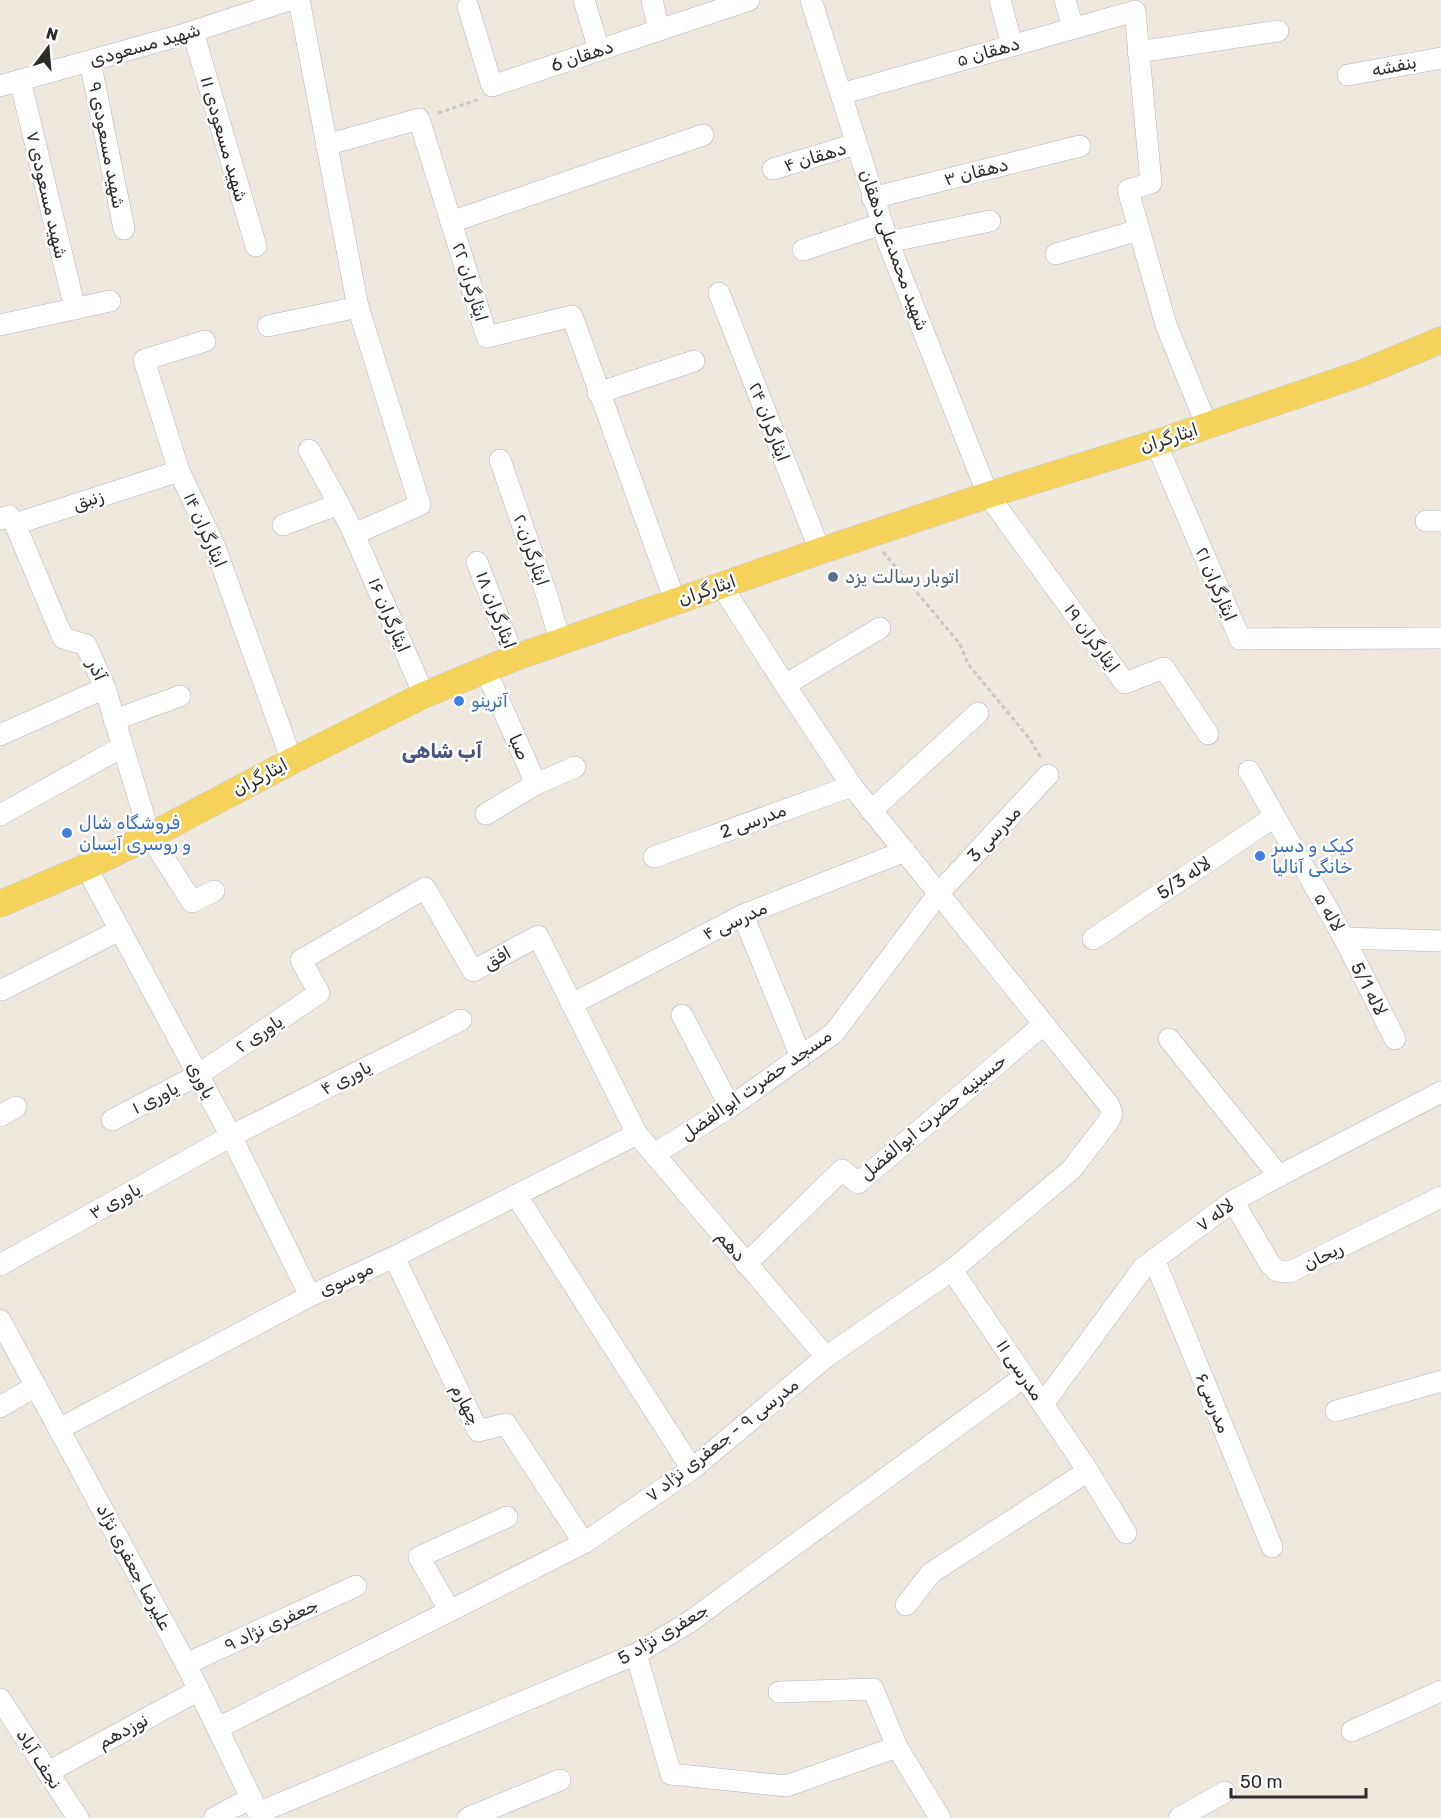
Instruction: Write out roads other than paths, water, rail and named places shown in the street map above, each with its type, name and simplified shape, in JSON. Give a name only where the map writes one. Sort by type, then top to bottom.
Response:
[{"type":"main road","name":"ایثارگران","points":[[0,904],[86,867],[150,836],[292,760],[424,695],[485,669],[675,600],[820,551],[988,495],[1156,443],[1362,373],[1441,340]]},
{"type":"street","name":"شهید مسعودی","points":[[10,83],[193,32],[262,4],[289,0]]},
{"type":"street","points":[[299,0],[358,307],[420,505],[354,534]]},
{"type":"street","points":[[584,0],[599,50]]},
{"type":"street","points":[[652,0],[659,30]]},
{"type":"street","name":"دهقان 6","points":[[468,7],[492,86],[749,0]]},
{"type":"street","name":"شهید محمدعلی دهقان","points":[[811,0],[885,233],[988,495]]},
{"type":"street","points":[[999,0],[1012,45]]},
{"type":"street","points":[[1065,0],[1072,28]]},
{"type":"street","name":"دهقان ۵","points":[[841,94],[1135,11],[1138,52]]},
{"type":"street","points":[[1207,426],[1166,325],[1128,190],[1151,183],[1138,52],[1278,31]]},
{"type":"street","name":"شهید مسعودی ۱۱","points":[[193,32],[256,246]]},
{"type":"street","name":"بنفشه","points":[[1348,75],[1441,58]]},
{"type":"street","name":"شهید مسعودی ۹","points":[[90,61],[124,229]]},
{"type":"street","name":"شهید مسعودی ۷","points":[[10,83],[75,309]]},
{"type":"street","name":"ایثارگران ۲۲","points":[[326,145],[419,119],[487,337],[572,316],[598,393],[675,600]]},
{"type":"street","points":[[451,222],[703,135]]},
{"type":"street","name":"دهقان ۴","points":[[773,169],[856,144]]},
{"type":"street","name":"دهقان ۳","points":[[873,198],[1080,146]]},
{"type":"street","points":[[803,250],[885,233],[990,221]]},
{"type":"street","points":[[1056,254],[1139,230]]},
{"type":"street","name":"ایثارگران ۲۴","points":[[719,293],[820,551]]},
{"type":"street","points":[[0,326],[110,301]]},
{"type":"street","points":[[268,326],[358,307]]},
{"type":"street","name":"ایثارگران ۱۴","points":[[205,341],[144,360],[179,471],[215,546],[292,760]]},
{"type":"street","points":[[598,393],[694,361]]},
{"type":"street","name":"ایثارگران ۲۱","points":[[1156,443],[1240,639],[1441,638]]},
{"type":"street","name":"ایثارگران ۱۶","points":[[309,450],[354,534],[424,695]]},
{"type":"street","name":"۲۰ایثارگران","points":[[500,460],[548,599],[560,641]]},
{"type":"street","name":"زنبق","points":[[8,521],[179,471]]},
{"type":"street","name":"ایثارگران ۱‍۹","points":[[988,495],[1125,683],[1164,668],[1208,734]]},
{"type":"street","points":[[283,525],[339,504]]},
{"type":"street","name":"آذر","points":[[8,521],[63,638],[86,645],[105,688],[150,836],[192,902],[214,891]]},
{"type":"street","name":"ایثارگران ۱۸","points":[[477,562],[514,658]]},
{"type":"street","points":[[721,585],[852,786],[1043,1024]]},
{"type":"street","points":[[785,685],[880,628]]},
{"type":"street","name":"صبا","points":[[485,669],[536,784]]},
{"type":"street","points":[[0,735],[105,688]]},
{"type":"street","points":[[114,720],[180,696]]},
{"type":"street","points":[[871,811],[978,713]]},
{"type":"street","points":[[0,815],[122,747]]},
{"type":"street","points":[[486,814],[536,784],[575,767]]},
{"type":"street","name":"لاله ۵","points":[[1249,771],[1344,938],[1441,941]]},
{"type":"street","name":"مدرسی 3","points":[[939,893],[1048,775]]},
{"type":"street","name":"مدرسی 2","points":[[654,857],[852,786]]},
{"type":"street","name":"لاله 5/3","points":[[1093,939],[1274,817]]},
{"type":"street","name":"مدرسی ۴","points":[[572,1004],[743,915],[904,851]]},
{"type":"street","name":"یاوری","points":[[86,867],[231,1136],[310,1296]]},
{"type":"street","name":"افق","points":[[319,993],[301,960],[425,888],[473,971],[538,936],[637,1134]]},
{"type":"street","name":"مسجد حضرت ابوالفضل","points":[[654,1154],[730,1107],[834,1033],[939,893]]},
{"type":"street","points":[[743,915],[801,1057]]},
{"type":"street","points":[[2,990],[120,930]]},
{"type":"street","name":"لاله 5/1","points":[[1344,938],[1395,1039]]},
{"type":"street","name":"یاوری ۲","points":[[198,1076],[319,993]]},
{"type":"street","points":[[682,1015],[730,1107]]},
{"type":"street","name":"یاوری ۴","points":[[231,1136],[461,1020]]},
{"type":"street","name":"مدرسی ۹ - جعفری نژاد ۷","points":[[218,1728],[584,1543],[692,1469],[826,1357],[952,1270],[1071,1170],[1112,1114],[1109,1105],[1043,1024]]},
{"type":"street","name":"حسینیه حضرت ابوالفضل","points":[[746,1264],[842,1170],[858,1183],[1043,1024]]},
{"type":"street","points":[[1169,1039],[1279,1176]]},
{"type":"street","name":"یاوری ۱","points":[[112,1120],[198,1076]]},
{"type":"street","name":"لاله ۷","points":[[1043,1404],[1143,1268],[1154,1259],[1233,1201],[1441,1092]]},
{"type":"street","name":"دهم","points":[[637,1134],[826,1357]]},
{"type":"street","name":"موسوی","points":[[59,1429],[310,1296],[394,1257],[637,1134]]},
{"type":"street","name":"یاوری ۳","points":[[0,1265],[231,1136]]},
{"type":"street","points":[[516,1195],[692,1469]]},
{"type":"street","name":"ریحان","points":[[1233,1201],[1270,1264],[1277,1271],[1290,1272],[1441,1197]]},
{"type":"street","name":"چهارم","points":[[394,1257],[478,1431],[506,1424],[584,1543]]},
{"type":"street","name":"مدرسی۶","points":[[1154,1259],[1272,1547]]},
{"type":"street","name":"مدرسی ۱۱","points":[[952,1270],[1088,1471],[1126,1533]]},
{"type":"street","name":"علیرضا جعفری نژاد","points":[[0,1320],[186,1665],[256,1810]]},
{"type":"street","name":"جعفری نژاد 5","points":[[214,1818],[256,1810],[636,1654],[687,1623],[1024,1377]]},
{"type":"street","points":[[1336,1410],[1441,1381]]},
{"type":"street","points":[[0,1407],[36,1386]]},
{"type":"street","points":[[906,1605],[931,1573],[1088,1471]]},
{"type":"street","points":[[450,1611],[419,1557],[507,1517]]},
{"type":"street","name":"جعفری نژاد ۹","points":[[186,1665],[356,1586]]},
{"type":"street","points":[[636,1654],[671,1774],[786,1786],[897,1747]]},
{"type":"street","points":[[779,1692],[873,1689],[897,1747],[940,1818]]},
{"type":"street","name":"نوزدهم","points":[[48,1772],[199,1690]]},
{"type":"street","points":[[1352,1731],[1441,1691]]},
{"type":"street","name":"نجف آباد","points":[[0,1699],[78,1818]]},
{"type":"street","points":[[468,1818],[560,1780]]},
{"type":"street","points":[[1179,1818],[1225,1792]]},
{"type":"place","name":"اتوبار رسالت یزد","points":[[833,577]]},
{"type":"place","name":"آترینو","points":[[459,701]]},
{"type":"place","name":"فروشگاه شال و روسری آیسان","points":[[67,833]]},
{"type":"place","name":"کیک و دسر خانگی آنالیا","points":[[1260,856]]},
{"type":"district","name":"آب شاهی","points":[[442,751]]}]
